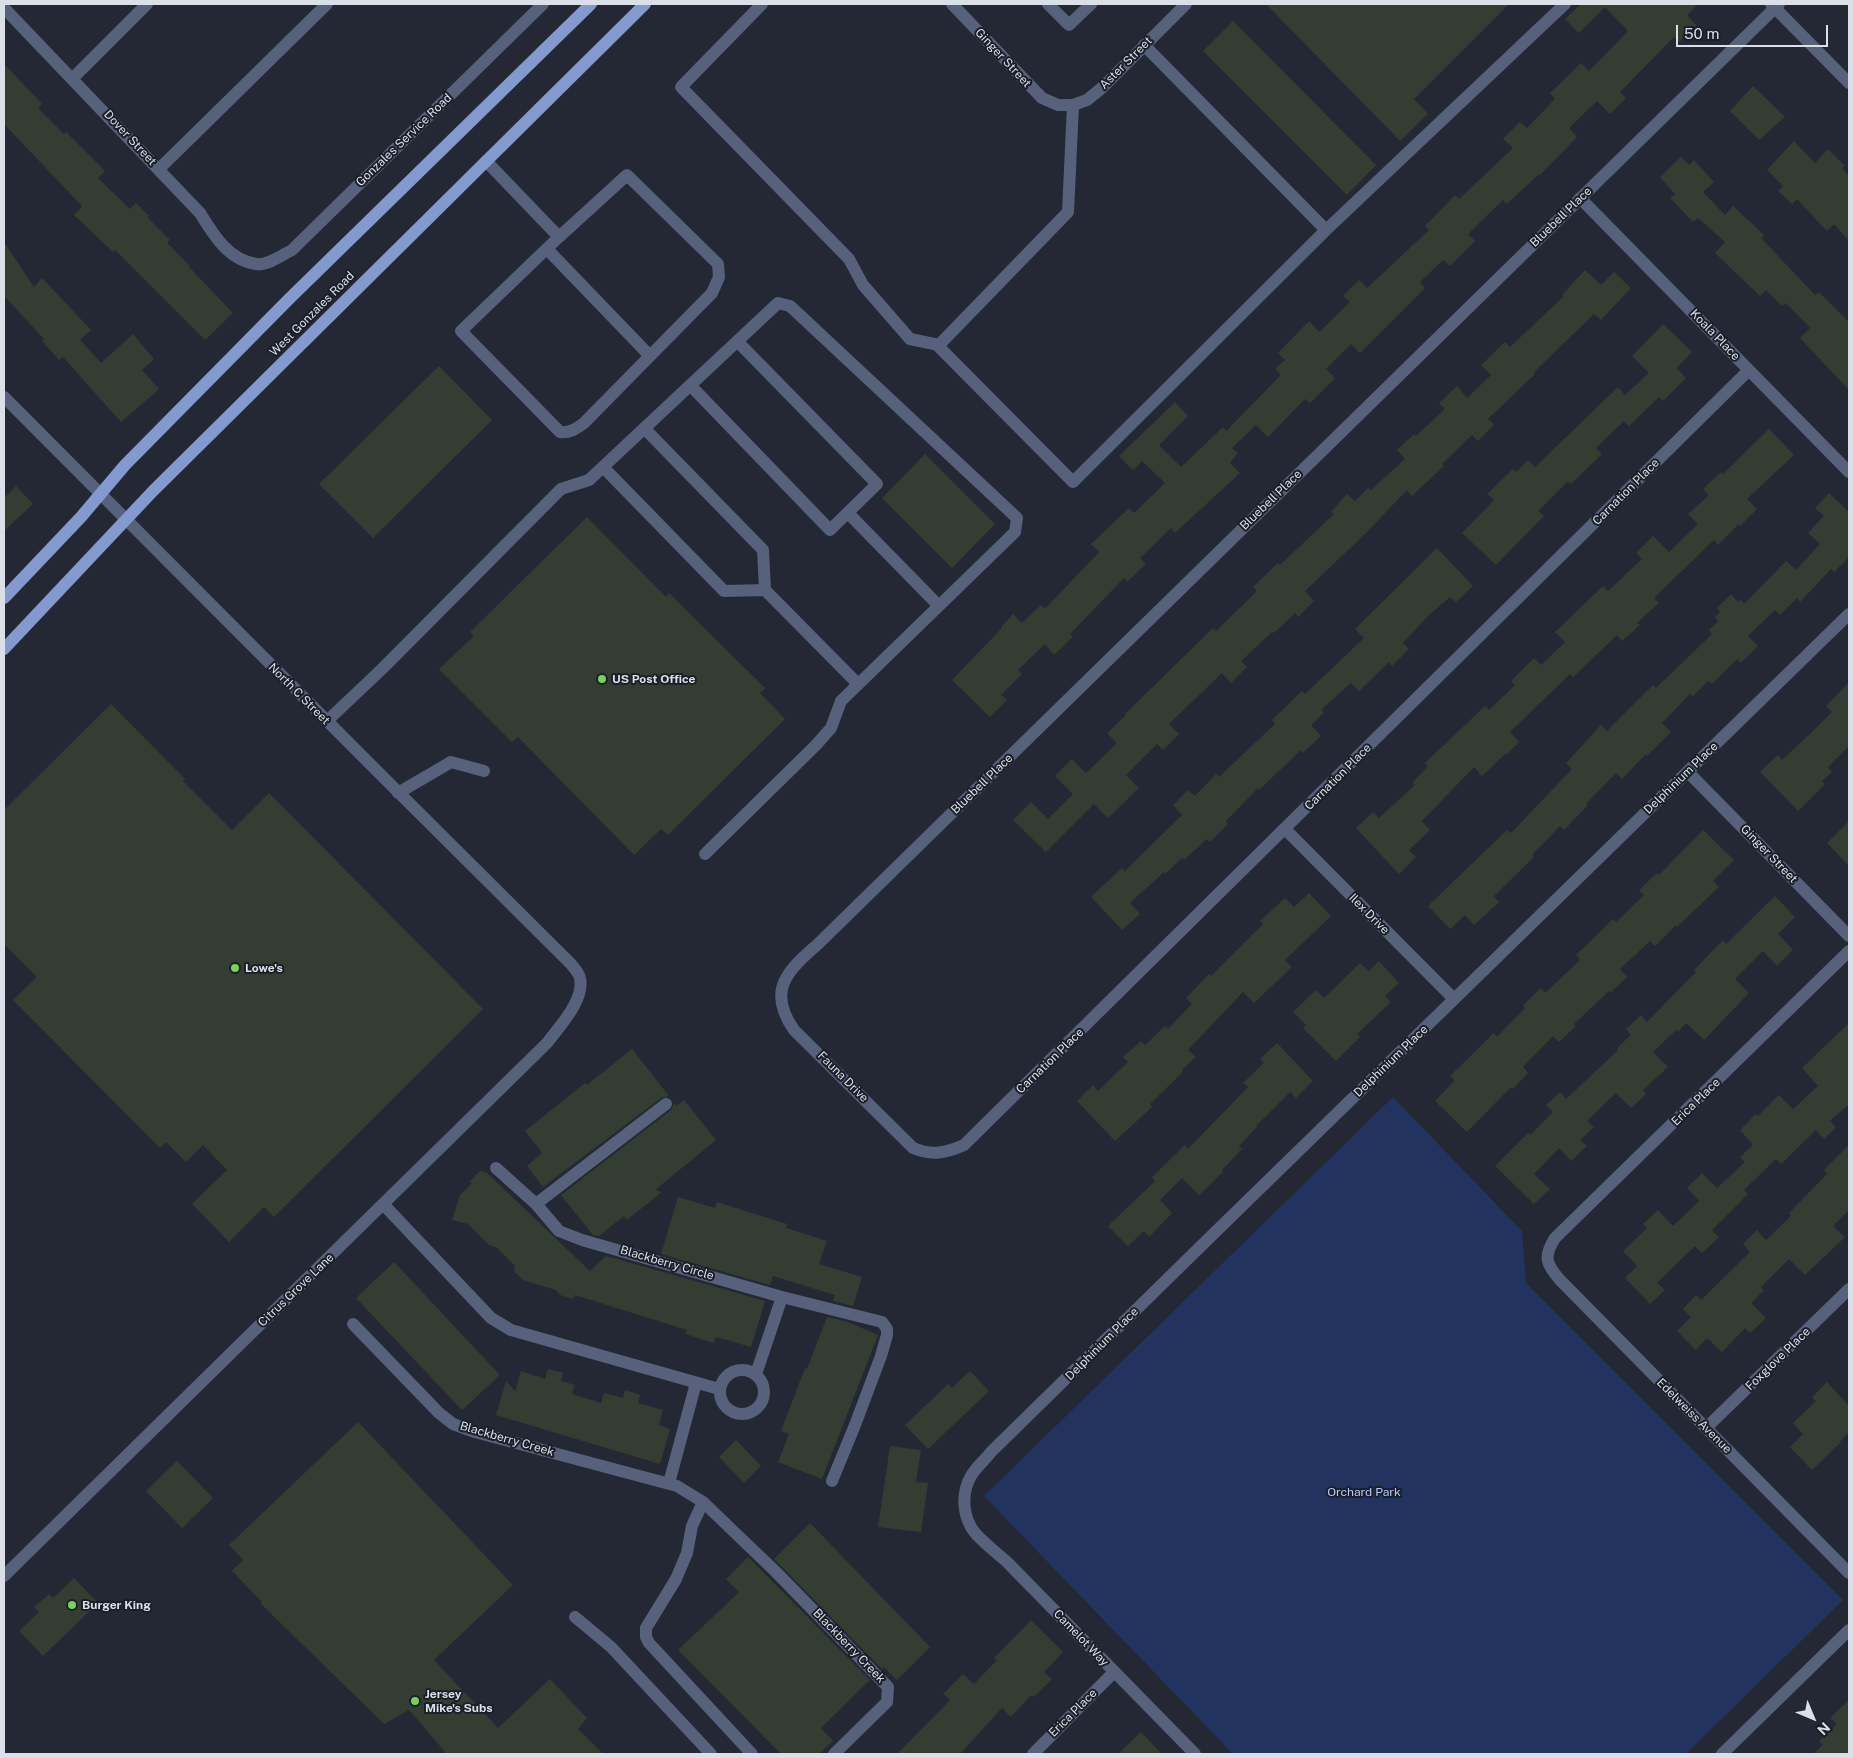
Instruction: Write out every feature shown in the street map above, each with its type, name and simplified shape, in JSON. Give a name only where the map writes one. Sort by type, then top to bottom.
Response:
[{"type":"main road","points":[[4,598],[81,517],[125,464],[289,299],[591,4]]},
{"type":"main road","name":"West Gonzales Road","points":[[4,649],[153,491],[645,4]]},
{"type":"street","points":[[73,78],[147,4]]},
{"type":"street","points":[[159,169],[327,4]]},
{"type":"street","name":"Gonzales Service Road","points":[[257,264],[274,260],[292,250],[544,4]]},
{"type":"street","points":[[762,4],[681,86],[849,259],[863,285],[910,339],[940,345]]},
{"type":"street","name":"Ginger Street","points":[[952,4],[1031,88],[1042,98],[1058,105]]},
{"type":"street","points":[[1048,4],[1069,25],[1091,4]]},
{"type":"street","name":"Aster Street","points":[[1058,105],[1073,105],[1088,100],[1186,4]]},
{"type":"street","points":[[940,345],[938,346],[1073,482],[1326,230],[1566,4]]},
{"type":"street","points":[[1775,5],[1849,83]]},
{"type":"street","name":"Bluebell Place","points":[[782,1001],[782,988],[786,976],[796,963],[832,930],[1775,5]]},
{"type":"street","name":"Dover Street","points":[[4,8],[200,213],[216,239],[235,256],[257,264]]},
{"type":"street","points":[[1144,45],[1326,230]]},
{"type":"street","points":[[940,345],[1068,212],[1073,105]]},
{"type":"street","points":[[486,161],[559,237]]},
{"type":"street","points":[[627,175],[718,264],[718,283],[712,293],[577,429],[564,433],[560,432],[461,331],[547,249],[627,175]]},
{"type":"street","name":"Koala Place","points":[[1580,198],[1849,472]]},
{"type":"street","points":[[547,249],[650,356]]},
{"type":"street","points":[[327,721],[561,489],[589,480],[778,303],[790,306],[1017,518],[1015,532],[841,701],[831,728],[816,745],[705,854]]},
{"type":"street","points":[[690,385],[830,530],[876,484],[737,341]]},
{"type":"street","name":"Carnation Place","points":[[913,1148],[932,1154],[942,1153],[964,1145],[974,1137],[1749,370]]},
{"type":"street","name":"North C Street","points":[[4,397],[571,964],[580,978],[578,996]]},
{"type":"street","points":[[644,428],[763,550],[764,590],[858,684]]},
{"type":"street","points":[[603,467],[724,591],[764,590]]},
{"type":"street","points":[[848,512],[939,606]]},
{"type":"street","name":"Delphinium Place","points":[[968,1522],[964,1504],[966,1485],[972,1474],[992,1452],[1849,614]]},
{"type":"street","points":[[398,793],[452,762],[484,771]]},
{"type":"street","name":"Ginger Street","points":[[1688,772],[1849,936]]},
{"type":"street","name":"Ilex Drive","points":[[1285,829],[1454,1000]]},
{"type":"street","name":"Erica Place","points":[[1547,1256],[1548,1248],[1555,1238],[1849,951]]},
{"type":"street","name":"Citrus Grove Lane","points":[[4,1576],[547,1043],[569,1014],[578,996]]},
{"type":"street","name":"Fauna Drive","points":[[782,1001],[785,1017],[794,1030],[913,1148]]},
{"type":"street","points":[[536,1204],[666,1104]]},
{"type":"street","name":"Blackberry Circle","points":[[496,1168],[536,1204],[559,1231],[582,1240],[782,1298]]},
{"type":"street","points":[[384,1205],[491,1318],[511,1330],[719,1389]]},
{"type":"street","name":"Edelweiss Avenue","points":[[1547,1256],[1549,1268],[1560,1280],[1849,1573]]},
{"type":"street","name":"Foxglove Place","points":[[1706,1428],[1849,1289]]},
{"type":"street","points":[[756,1374],[782,1298],[882,1322],[887,1329],[881,1356],[832,1481]]},
{"type":"street","name":"Blackberry Creek","points":[[353,1324],[439,1413],[453,1424],[475,1432],[678,1486],[703,1502],[776,1572],[888,1686],[887,1702],[834,1754]]},
{"type":"street","points":[[741,1370],[756,1374],[764,1386],[764,1393],[759,1407],[747,1414],[732,1413],[726,1409],[722,1403],[719,1389],[727,1376],[733,1371],[741,1370]]},
{"type":"street","points":[[668,1483],[696,1383]]},
{"type":"street","points":[[703,1502],[692,1526],[687,1553],[676,1579],[646,1628],[646,1637],[648,1643],[752,1754]]},
{"type":"street","name":"Camelot Way","points":[[968,1522],[974,1533],[1008,1562],[1195,1754]]},
{"type":"street","points":[[575,1617],[611,1648],[711,1754]]},
{"type":"street","points":[[1722,1754],[1849,1630]]},
{"type":"street","name":"Erica Place","points":[[1033,1754],[1114,1672]]},
{"type":"green space","name":"Orchard Park","points":[[1393,1097],[1522,1231],[1526,1283],[1843,1600],[1686,1754],[1233,1754],[984,1496]]},
{"type":"building","points":[[1266,4],[1509,4],[1414,99],[1428,114],[1400,141]]},
{"type":"building","points":[[1581,4],[1698,4],[1687,15],[1697,26],[1679,42],[1674,37],[1620,92],[1626,98],[1610,114],[1597,101],[1569,128],[1577,137],[1540,175],[1507,204],[1503,200],[1468,234],[1475,241],[1450,266],[1443,260],[1420,282],[1425,288],[1360,353],[1351,344],[1326,369],[1335,378],[1310,403],[1305,399],[1268,437],[1256,425],[1232,448],[1238,453],[1230,463],[1240,473],[1175,533],[1171,528],[1140,558],[1146,564],[1127,582],[1124,578],[1070,634],[1073,637],[1054,655],[1045,644],[1018,670],[1022,674],[1001,695],[1007,700],[990,717],[952,680],[1013,614],[1022,623],[1041,605],[1045,609],[1099,552],[1091,544],[1129,508],[1134,513],[1165,483],[1142,461],[1133,470],[1119,456],[1175,402],[1188,416],[1159,445],[1181,467],[1223,427],[1226,431],[1281,375],[1275,369],[1285,360],[1278,353],[1309,321],[1319,332],[1350,302],[1343,296],[1359,280],[1367,288],[1429,230],[1425,226],[1455,195],[1459,199],[1513,148],[1503,139],[1520,122],[1527,128],[1555,99],[1550,93],[1581,63],[1589,71],[1628,31],[1605,7],[1579,33],[1565,19]]},
{"type":"building","points":[[1233,21],[1376,165],[1347,195],[1203,51]]},
{"type":"building","points":[[4,64],[42,104],[38,108],[64,134],[66,132],[105,171],[98,178],[130,209],[136,203],[149,216],[147,217],[170,240],[167,243],[233,313],[205,340],[115,250],[113,252],[74,215],[82,206],[4,124]]},
{"type":"building","points":[[1753,86],[1785,117],[1759,140],[1730,111]]},
{"type":"building","points":[[1794,141],[1815,163],[1828,149],[1845,166],[1842,168],[1849,176],[1849,241],[1834,224],[1827,231],[1797,199],[1792,204],[1778,191],[1783,186],[1767,170]]},
{"type":"building","points":[[1681,157],[1689,165],[1694,160],[1714,182],[1703,192],[1725,215],[1733,206],[1764,235],[1761,238],[1815,295],[1819,292],[1849,322],[1849,390],[1800,338],[1810,328],[1786,303],[1782,306],[1766,290],[1760,296],[1715,253],[1725,242],[1698,218],[1693,222],[1670,198],[1675,194],[1660,177]]},
{"type":"building","points":[[4,242],[34,287],[42,278],[91,330],[80,340],[101,363],[133,334],[154,359],[142,370],[159,389],[121,422],[63,357],[59,360],[42,341],[44,339],[4,296]]},
{"type":"building","points":[[1585,270],[1601,285],[1614,272],[1631,288],[1601,320],[1594,314],[1534,372],[1535,374],[1488,419],[1494,425],[1478,441],[1472,435],[1442,464],[1444,466],[1412,496],[1407,490],[1365,534],[1305,591],[1314,601],[1298,617],[1295,613],[1241,661],[1247,667],[1231,683],[1222,673],[1169,724],[1179,734],[1163,750],[1157,744],[1126,775],[1139,788],[1108,818],[1094,804],[1046,852],[1013,820],[1031,802],[1048,819],[1073,794],[1055,776],[1072,759],[1086,773],[1117,743],[1107,733],[1125,714],[1213,628],[1216,631],[1257,591],[1253,587],[1278,563],[1280,565],[1334,514],[1331,512],[1347,494],[1355,501],[1368,488],[1371,490],[1405,459],[1397,450],[1414,434],[1416,436],[1445,409],[1439,403],[1457,386],[1467,398],[1491,375],[1481,365],[1505,342],[1510,347],[1564,296],[1562,295]]},
{"type":"building","points":[[1663,324],[1692,352],[1677,368],[1686,378],[1663,401],[1659,397],[1629,426],[1624,421],[1596,448],[1602,454],[1571,484],[1568,481],[1538,511],[1544,516],[1496,565],[1462,533],[1494,500],[1487,494],[1513,469],[1516,472],[1528,460],[1535,467],[1618,387],[1625,395],[1649,373],[1632,356]]},
{"type":"building","points":[[439,366],[492,420],[373,538],[319,484]]},
{"type":"building","points":[[1769,429],[1794,455],[1747,499],[1757,509],[1718,545],[1714,540],[1654,598],[1659,603],[1637,623],[1640,625],[1622,641],[1617,635],[1573,677],[1570,674],[1510,732],[1519,742],[1506,755],[1482,776],[1474,767],[1422,821],[1430,830],[1409,850],[1416,857],[1399,874],[1356,828],[1373,812],[1379,818],[1415,785],[1412,783],[1428,766],[1425,763],[1485,706],[1489,710],[1515,685],[1511,681],[1534,658],[1541,665],[1565,642],[1555,632],[1603,586],[1608,591],[1642,559],[1636,553],[1653,536],[1669,552],[1698,524],[1688,514],[1709,495],[1703,489],[1721,472],[1723,474]]},
{"type":"building","points":[[925,454],[995,524],[952,568],[882,498]]},
{"type":"building","points":[[16,486],[33,504],[4,531],[4,498]]},
{"type":"building","points":[[1829,493],[1849,512],[1849,557],[1834,572],[1831,569],[1800,602],[1797,598],[1780,615],[1775,610],[1748,636],[1758,646],[1741,663],[1737,659],[1712,684],[1708,681],[1693,696],[1690,694],[1662,723],[1671,732],[1622,779],[1616,773],[1564,830],[1560,826],[1532,855],[1534,857],[1494,896],[1499,902],[1474,925],[1465,915],[1450,929],[1428,906],[1507,830],[1511,833],[1572,769],[1566,763],[1601,725],[1607,731],[1653,685],[1656,688],[1712,634],[1709,630],[1718,621],[1715,617],[1720,612],[1717,608],[1731,594],[1738,602],[1740,600],[1744,604],[1786,561],[1796,570],[1820,544],[1808,533],[1824,516],[1815,508]]},
{"type":"building","name":"US Post Office","points":[[587,517],[666,597],[669,593],[765,688],[760,693],[785,719],[668,835],[661,829],[634,855],[518,737],[512,742],[439,669],[474,636],[470,632]]},
{"type":"building","points":[[1437,548],[1473,586],[1456,602],[1450,597],[1429,615],[1403,643],[1409,649],[1392,666],[1389,662],[1359,691],[1351,683],[1321,710],[1324,713],[1311,725],[1321,736],[1303,753],[1301,750],[1259,790],[1258,788],[1226,821],[1228,824],[1210,842],[1207,839],[1184,860],[1182,858],[1130,903],[1140,914],[1122,930],[1091,897],[1122,868],[1125,871],[1182,815],[1173,805],[1188,790],[1195,796],[1216,774],[1219,777],[1275,724],[1272,720],[1302,691],[1305,694],[1364,638],[1355,629]]},
{"type":"building","points":[[1849,682],[1849,746],[1828,767],[1832,772],[1822,781],[1825,784],[1798,811],[1760,772],[1778,755],[1782,760],[1832,712],[1826,706]]},
{"type":"building","name":"Lowe's","points":[[111,704],[232,830],[269,793],[483,1009],[274,1217],[264,1207],[229,1242],[192,1204],[227,1170],[203,1145],[186,1162],[166,1142],[160,1148],[13,1000],[37,977],[4,944],[4,810]]},
{"type":"building","points":[[1849,821],[1849,866],[1827,843]]},
{"type":"building","points":[[1703,830],[1734,860],[1713,881],[1719,887],[1655,946],[1650,941],[1620,969],[1627,977],[1574,1024],[1576,1026],[1559,1042],[1553,1036],[1523,1067],[1528,1073],[1513,1089],[1511,1087],[1467,1132],[1435,1101],[1455,1080],[1450,1076],[1494,1033],[1497,1037],[1525,1008],[1523,1005],[1541,988],[1545,993],[1580,960],[1576,955],[1613,919],[1616,922],[1644,895],[1639,890],[1657,873],[1659,875]]},
{"type":"building","points":[[1309,893],[1331,916],[1285,960],[1292,967],[1254,1003],[1243,992],[1188,1050],[1196,1057],[1150,1104],[1152,1107],[1115,1141],[1077,1101],[1093,1085],[1098,1091],[1128,1062],[1123,1057],[1141,1041],[1145,1045],[1165,1026],[1168,1029],[1192,1004],[1186,998],[1263,924],[1260,921],[1285,898],[1294,907]]},
{"type":"building","points":[[1775,896],[1795,917],[1778,934],[1793,950],[1777,966],[1763,951],[1735,979],[1749,993],[1704,1040],[1686,1023],[1653,1052],[1668,1067],[1643,1090],[1646,1094],[1631,1108],[1616,1093],[1587,1121],[1594,1127],[1580,1140],[1587,1146],[1571,1161],[1559,1148],[1534,1174],[1550,1189],[1534,1204],[1495,1166],[1528,1133],[1530,1135],[1553,1112],[1546,1105],[1560,1092],[1566,1099],[1618,1050],[1617,1048],[1631,1035],[1626,1029],[1641,1015],[1647,1022],[1696,972],[1694,970],[1723,940],[1726,944]]},
{"type":"building","points":[[1379,961],[1399,983],[1385,996],[1391,1002],[1357,1034],[1360,1037],[1336,1061],[1303,1028],[1306,1025],[1293,1012],[1316,990],[1324,998],[1360,963],[1369,971]]},
{"type":"building","points":[[1849,1023],[1849,1104],[1830,1121],[1836,1127],[1824,1139],[1816,1130],[1781,1164],[1776,1159],[1744,1190],[1748,1194],[1712,1230],[1719,1237],[1702,1253],[1695,1246],[1657,1283],[1665,1290],[1650,1304],[1625,1278],[1637,1266],[1623,1251],[1647,1228],[1643,1224],[1658,1210],[1673,1226],[1699,1201],[1687,1188],[1702,1173],[1717,1188],[1745,1162],[1740,1157],[1753,1145],[1740,1130],[1756,1114],[1758,1116],[1779,1095],[1793,1109],[1818,1086],[1802,1068]]},
{"type":"building","points":[[1277,1043],[1313,1081],[1296,1098],[1290,1092],[1256,1126],[1239,1146],[1242,1149],[1222,1170],[1223,1172],[1199,1195],[1182,1178],[1160,1200],[1172,1213],[1149,1237],[1144,1231],[1128,1246],[1108,1226],[1155,1181],[1152,1177],[1185,1145],[1188,1149],[1248,1087],[1243,1083],[1264,1063],[1260,1059]]},
{"type":"building","points":[[632,1049],[669,1096],[661,1098],[543,1187],[527,1166],[542,1153],[525,1131],[585,1083],[587,1085]]},
{"type":"building","points":[[684,1100],[716,1140],[655,1190],[662,1192],[627,1220],[624,1216],[599,1236],[593,1235],[561,1195],[671,1110],[674,1103],[676,1106]]},
{"type":"building","points":[[1849,1145],[1849,1210],[1833,1226],[1845,1237],[1805,1275],[1789,1259],[1761,1287],[1764,1290],[1751,1303],[1766,1318],[1750,1333],[1745,1328],[1722,1352],[1707,1338],[1696,1350],[1677,1331],[1691,1317],[1683,1309],[1696,1295],[1701,1300],[1750,1252],[1743,1244],[1757,1230],[1766,1240],[1791,1216],[1789,1213],[1827,1174],[1824,1170]]},
{"type":"building","points":[[480,1171],[487,1173],[590,1271],[606,1256],[765,1301],[751,1347],[716,1337],[714,1343],[685,1334],[687,1330],[575,1295],[573,1299],[560,1295],[556,1290],[523,1280],[514,1271],[515,1266],[496,1247],[489,1245],[468,1224],[452,1220],[460,1195],[472,1183],[470,1181]]},
{"type":"building","points":[[678,1197],[715,1208],[717,1202],[787,1224],[786,1228],[827,1241],[819,1264],[862,1277],[853,1306],[833,1301],[835,1295],[773,1276],[770,1285],[661,1254]]},
{"type":"building","points":[[394,1262],[500,1375],[462,1410],[356,1298]]},
{"type":"building","points":[[827,1317],[848,1322],[878,1335],[822,1479],[778,1462],[789,1434],[781,1431]]},
{"type":"building","points":[[548,1369],[563,1373],[561,1381],[575,1385],[572,1394],[601,1403],[604,1393],[623,1398],[625,1390],[640,1395],[638,1403],[663,1410],[659,1425],[670,1429],[660,1464],[496,1415],[506,1381],[515,1391],[521,1371],[545,1379]]},
{"type":"building","points":[[970,1371],[989,1391],[928,1449],[905,1425],[948,1384],[952,1388]]},
{"type":"building","points":[[1827,1382],[1849,1406],[1849,1432],[1812,1470],[1790,1447],[1803,1434],[1793,1423],[1816,1401],[1812,1397]]},
{"type":"building","points":[[358,1422],[513,1585],[434,1660],[498,1728],[550,1679],[587,1718],[578,1729],[603,1754],[447,1754],[409,1710],[384,1724],[261,1604],[262,1602],[232,1571],[243,1560],[229,1545]]},
{"type":"building","points":[[736,1440],[761,1466],[744,1483],[719,1457]]},
{"type":"building","points":[[890,1446],[921,1450],[916,1482],[928,1483],[921,1532],[878,1527]]},
{"type":"building","points":[[177,1461],[213,1498],[182,1528],[146,1491]]},
{"type":"building","points":[[810,1523],[930,1647],[897,1680],[884,1667],[882,1669],[774,1559]]},
{"type":"building","points":[[748,1557],[870,1680],[821,1728],[833,1741],[819,1754],[781,1754],[678,1650],[739,1592],[726,1579]]},
{"type":"building","points":[[74,1578],[98,1603],[43,1656],[19,1631],[39,1612],[34,1607],[49,1594],[53,1598]]},
{"type":"building","points":[[1031,1620],[1063,1652],[1044,1672],[1052,1679],[1034,1697],[1031,1695],[1011,1717],[1002,1708],[960,1754],[897,1754],[950,1700],[943,1694],[963,1674],[974,1684],[997,1660],[994,1658]]},
{"type":"building","points":[[1849,1700],[1849,1754],[1813,1754],[1823,1745],[1819,1741],[1837,1724],[1830,1718]]},
{"type":"building","points":[[1141,1732],[1162,1754],[1118,1754]]},
{"type":"place","name":"US Post Office","points":[[602,679]]},
{"type":"place","name":"Lowe's","points":[[235,968]]},
{"type":"place","name":"Burger King","points":[[72,1605]]},
{"type":"place","name":"Jersey Mike's Subs","points":[[415,1701]]}]
